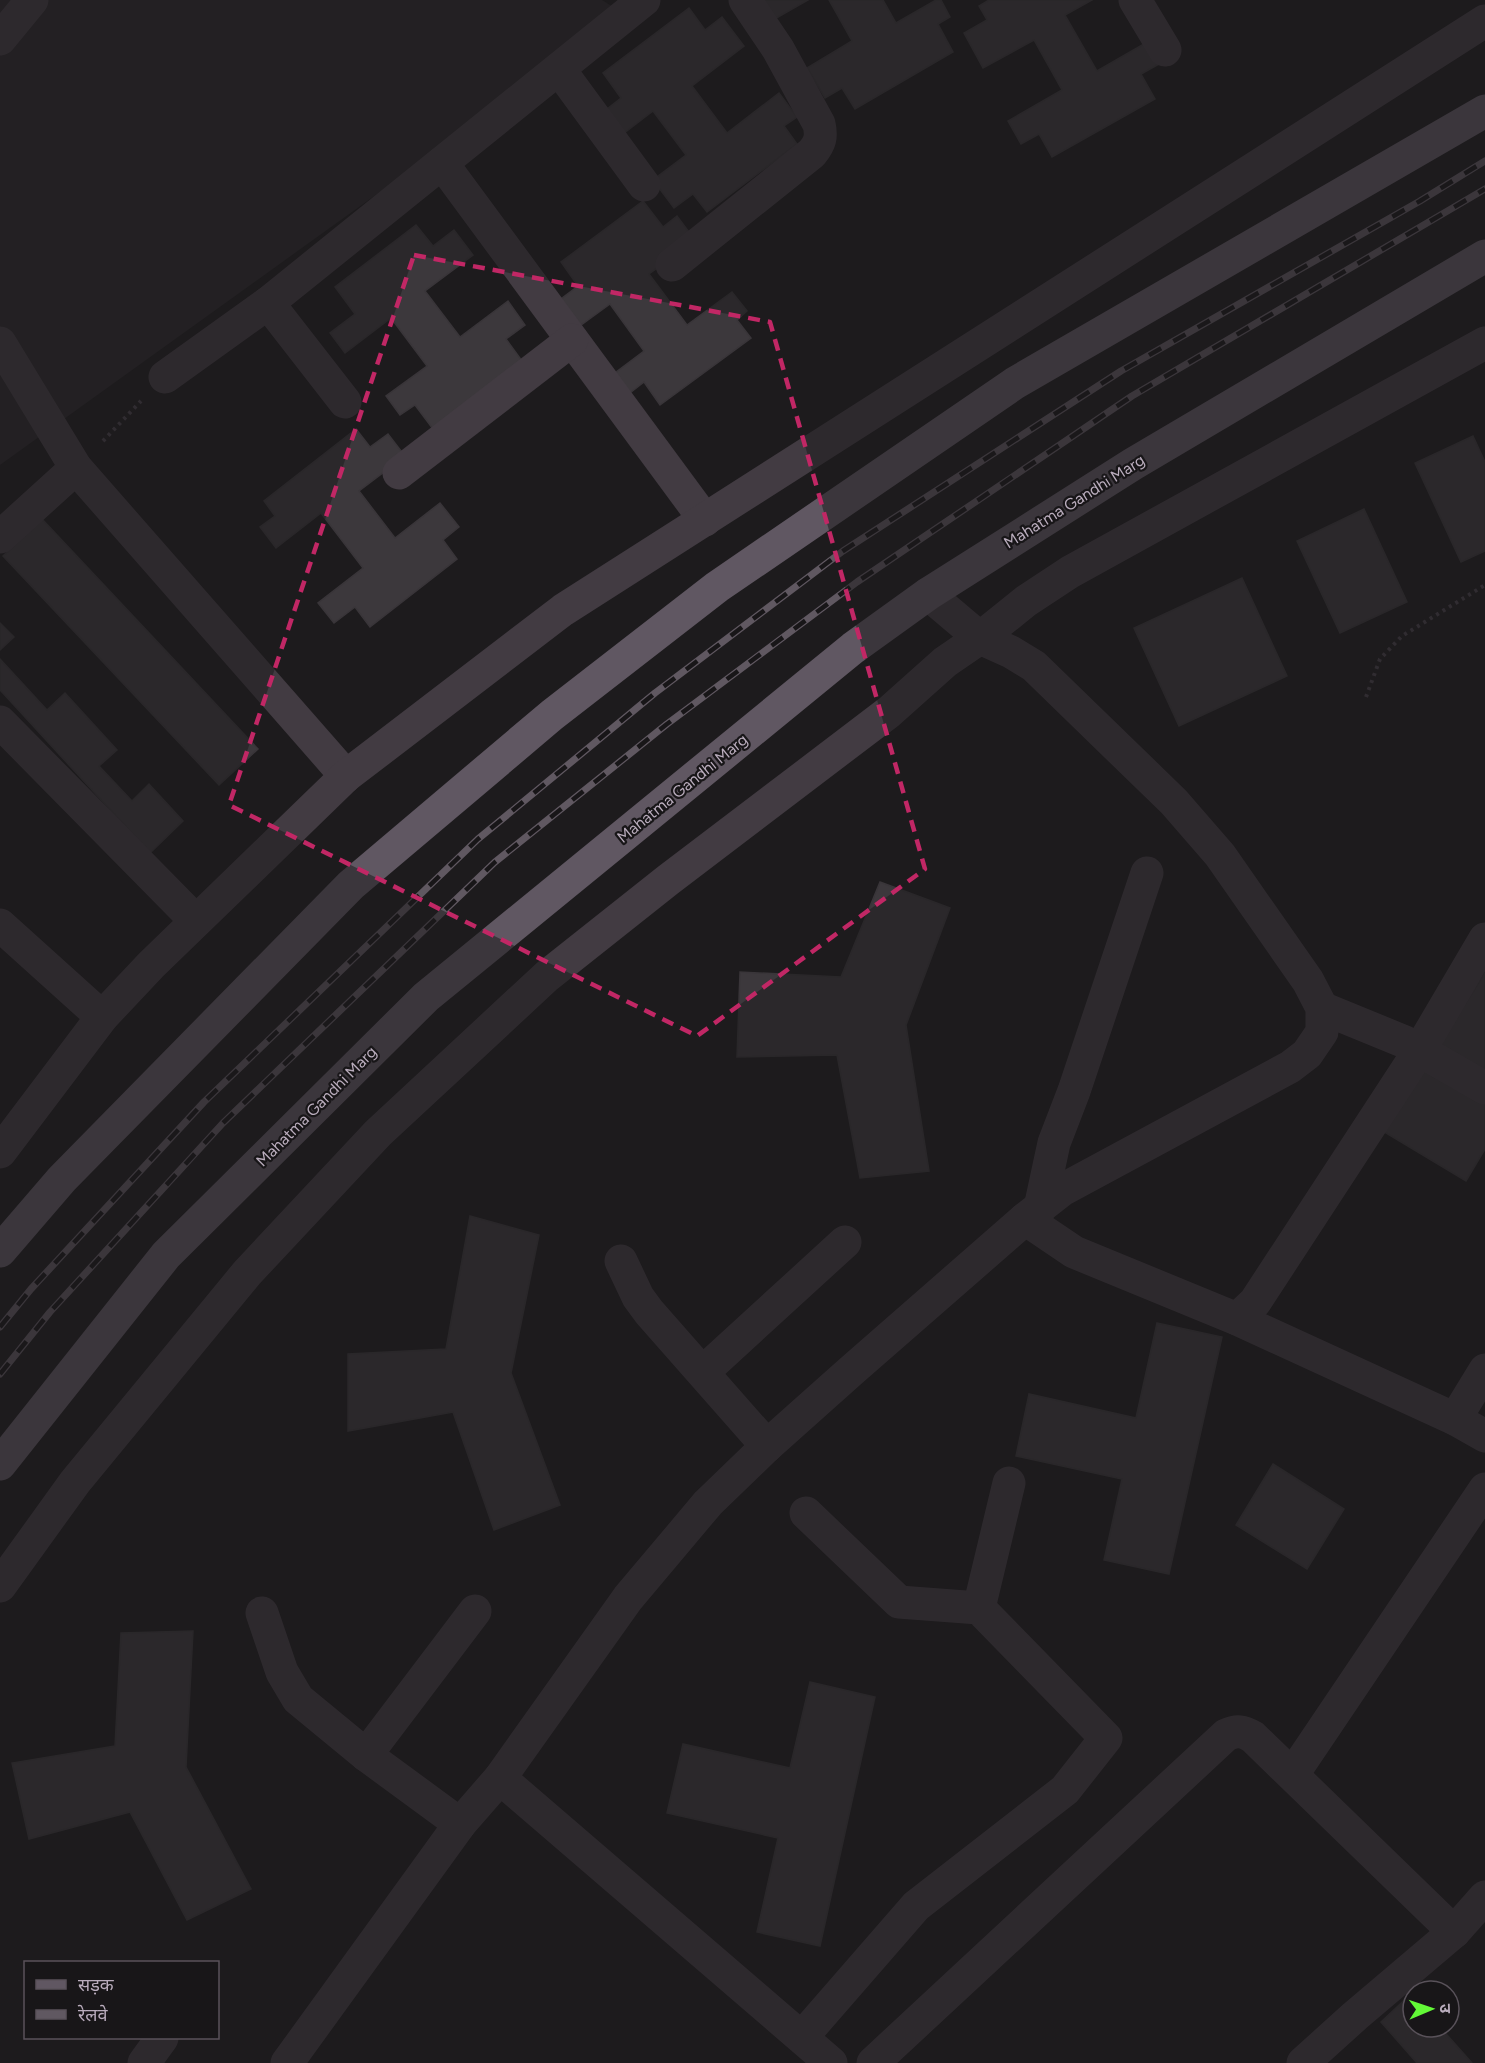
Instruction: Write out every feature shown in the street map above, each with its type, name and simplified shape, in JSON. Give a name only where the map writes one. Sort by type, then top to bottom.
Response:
[{"type":"main road","points":[[0,1251],[62,1179],[351,885],[552,715],[717,587],[1015,383],[1485,111]]},
{"type":"main road","name":"Mahatma Gandhi Marg","points":[[0,1464],[166,1255],[426,997],[853,648],[928,594],[1133,464],[1485,256]]},
{"type":"street","points":[[0,39],[32,0]]},
{"type":"street","points":[[165,377],[268,303],[644,0]]},
{"type":"street","points":[[672,266],[812,153],[820,144],[819,124],[778,49],[745,0]]},
{"type":"street","points":[[1136,0],[1165,50]]},
{"type":"street","points":[[0,1152],[102,1017],[196,921],[346,776],[564,610],[1485,21]]},
{"type":"street","points":[[559,69],[644,185]]},
{"type":"street","points":[[442,163],[705,520]]},
{"type":"street","points":[[268,303],[345,402]]},
{"type":"street","points":[[399,473],[572,340]]},
{"type":"street","points":[[0,343],[76,468],[346,776]]},
{"type":"street","points":[[0,1586],[75,1482],[247,1273],[378,1133],[548,976],[668,880],[889,712],[945,662],[980,638],[1026,601],[1071,572],[1485,343]]},
{"type":"street","points":[[0,537],[76,468]]},
{"type":"street","points":[[287,2063],[460,1824],[500,1778],[628,1598],[708,1503],[767,1446],[1032,1213],[1062,1190],[1290,1067],[1307,1054],[1322,1032],[1322,1008],[1308,981],[1220,855],[1174,802],[1034,666],[1011,652],[980,638],[928,594]]},
{"type":"street","points":[[0,722],[196,921]]},
{"type":"street","points":[[1032,1213],[1147,873]]},
{"type":"street","points":[[0,925],[102,1017]]},
{"type":"street","points":[[1237,1319],[1255,1302],[1419,1051],[1485,939]]},
{"type":"street","points":[[1322,1008],[1404,1042],[1485,1088]]},
{"type":"street","points":[[1032,1213],[1074,1252],[1237,1319],[1455,1419],[1485,1436]]},
{"type":"street","points":[[703,1372],[845,1242]]},
{"type":"street","points":[[621,1261],[638,1297],[649,1312],[767,1446]]},
{"type":"street","points":[[1455,1419],[1485,1370]]},
{"type":"street","points":[[979,1608],[1009,1484]]},
{"type":"street","points":[[1293,1774],[1485,1489]]},
{"type":"street","points":[[801,2037],[916,1906],[1065,1790],[1106,1738],[979,1608],[900,1602],[806,1513]]},
{"type":"street","points":[[366,1755],[475,1611]]},
{"type":"street","points":[[262,1613],[282,1672],[298,1699],[366,1755],[460,1824]]},
{"type":"street","points":[[873,2063],[1226,1735],[1235,1731],[1244,1732],[1253,1737],[1454,1932]]},
{"type":"street","points":[[500,1778],[831,2063]]},
{"type":"street","points":[[1303,2063],[1454,1932],[1485,1897]]},
{"type":"street","points":[[144,2063],[161,2039]]},
{"type":"path","points":[[76,468],[165,377]]},
{"type":"path","points":[[1366,697],[1380,659],[1402,636],[1485,585]]},
{"type":"highlighted area","points":[[414,255],[770,322],[925,869],[697,1036],[229,805]]},
{"type":"shaded area","points":[[0,0],[602,0],[626,15],[0,465]]},
{"type":"building","points":[[761,0],[808,0],[773,20]]},
{"type":"building","points":[[829,0],[883,0],[896,23],[936,0],[941,0],[950,17],[938,24],[953,52],[855,109],[842,88],[825,98],[807,68],[852,41]]},
{"type":"building","points":[[989,0],[1092,0],[1065,15],[1097,71],[1149,41],[1161,63],[1141,74],[1155,99],[1052,157],[1039,134],[1021,144],[1008,121],[1062,90],[1034,40],[983,68],[964,33],[987,20],[979,6]]},
{"type":"building","points":[[689,8],[705,30],[722,17],[744,46],[692,86],[727,133],[779,93],[797,117],[784,126],[797,144],[707,212],[693,194],[674,208],[653,180],[686,155],[653,111],[619,137],[602,113],[621,98],[603,73]]},
{"type":"building","points":[[643,201],[663,227],[677,216],[695,240],[649,274],[687,325],[732,292],[747,311],[737,320],[751,338],[660,405],[644,382],[626,396],[611,376],[644,351],[610,304],[577,328],[557,302],[578,286],[561,262]]},
{"type":"building","points":[[416,225],[433,246],[454,230],[473,255],[425,291],[460,337],[508,301],[525,325],[506,339],[525,365],[436,433],[415,405],[400,415],[386,396],[427,366],[391,318],[345,353],[330,333],[355,314],[335,287]]},
{"type":"building","points":[[356,429],[370,447],[388,434],[405,456],[359,491],[395,538],[440,503],[459,527],[443,540],[457,559],[370,627],[355,607],[334,623],[318,603],[363,568],[321,513],[276,548],[260,527],[275,516],[264,501]]},
{"type":"building","points":[[1473,436],[1485,462],[1485,551],[1461,562],[1415,463]]},
{"type":"building","points":[[1364,509],[1407,602],[1340,633],[1297,541]]},
{"type":"building","points":[[42,519],[258,749],[219,785],[3,556]]},
{"type":"building","points":[[1242,578],[1287,676],[1179,726],[1134,628]]},
{"type":"building","points":[[0,623],[14,637],[0,650]]},
{"type":"building","points":[[0,659],[47,710],[65,693],[117,750],[99,766],[132,801],[149,784],[183,821],[150,853],[0,690]]},
{"type":"building","points":[[880,882],[950,908],[906,1025],[929,1171],[860,1178],[837,1055],[737,1057],[740,972],[841,977]]},
{"type":"building","points":[[1485,973],[1485,1076],[1438,1045]]},
{"type":"building","points":[[1419,1065],[1485,1104],[1485,1149],[1466,1181],[1381,1130]]},
{"type":"building","points":[[470,1216],[539,1235],[511,1373],[560,1505],[494,1530],[453,1412],[348,1431],[348,1354],[446,1349]]},
{"type":"building","points":[[1157,1323],[1222,1337],[1169,1574],[1104,1560],[1122,1479],[1016,1456],[1029,1394],[1136,1418]]},
{"type":"building","points":[[1273,1464],[1344,1509],[1307,1569],[1236,1525]]},
{"type":"building","points":[[193,1631],[186,1767],[251,1889],[187,1920],[130,1812],[29,1839],[12,1763],[115,1746],[121,1633]]},
{"type":"building","points":[[810,1682],[875,1697],[820,1946],[757,1932],[778,1838],[667,1813],[683,1744],[790,1768]]},
{"type":"building","points":[[1401,2003],[1401,2039],[1451,2039],[1472,2063],[1417,2063],[1381,2022]]},
{"type":"railway","points":[[0,1327],[31,1289],[204,1102],[478,839],[655,693],[843,551],[1121,371],[1420,201],[1485,161]]},
{"type":"railway","points":[[0,1374],[50,1312],[223,1123],[495,862],[667,724],[857,582],[1132,396],[1485,189]]}]
